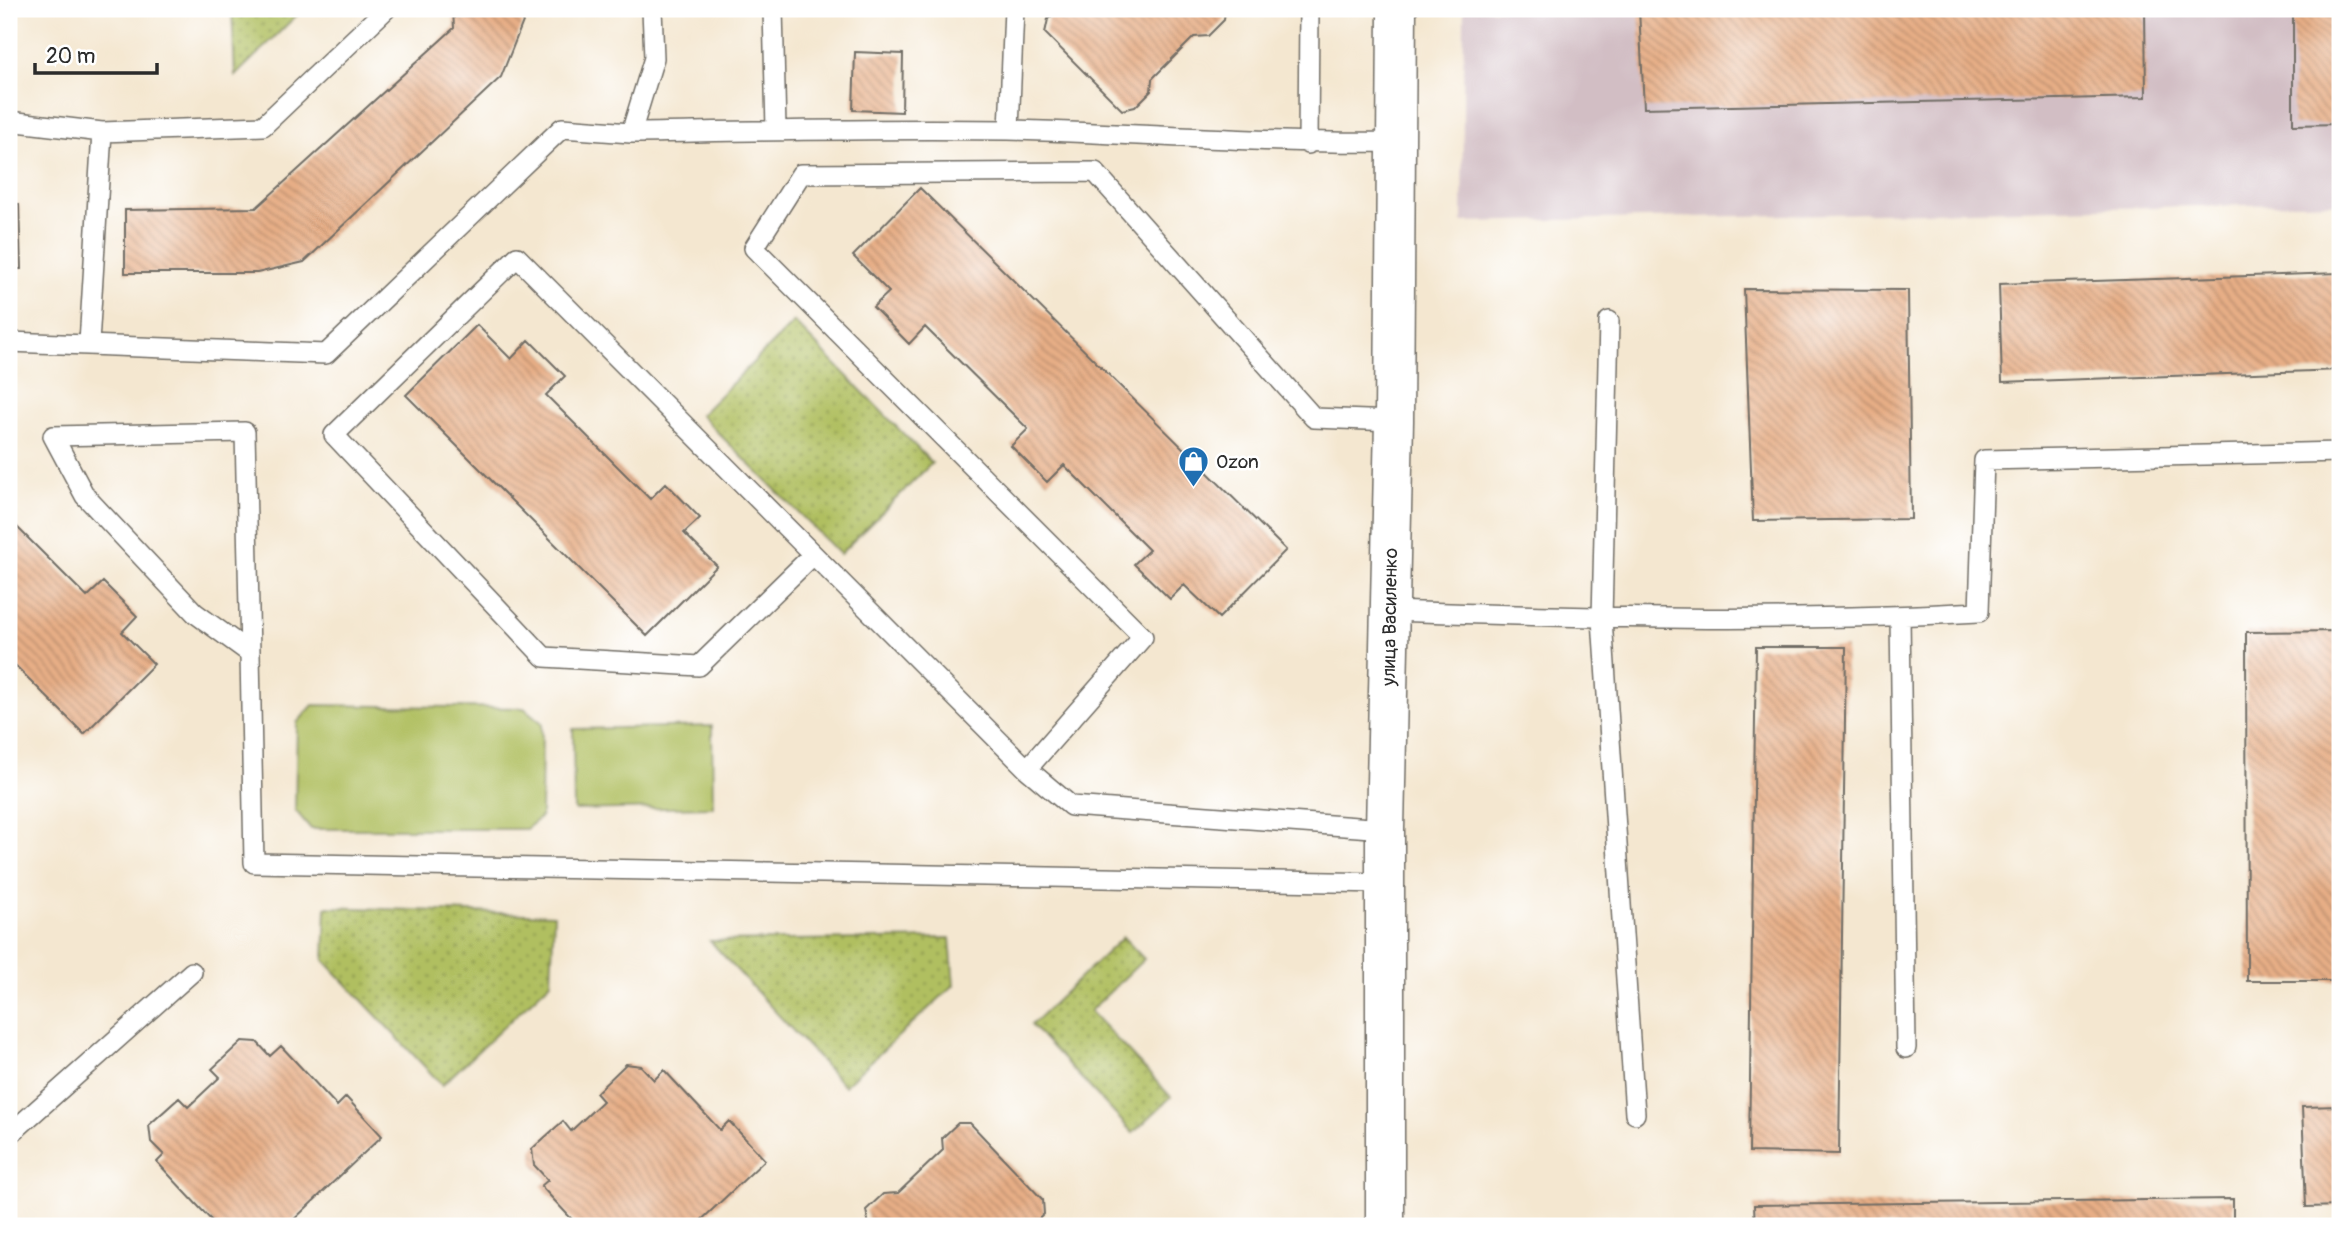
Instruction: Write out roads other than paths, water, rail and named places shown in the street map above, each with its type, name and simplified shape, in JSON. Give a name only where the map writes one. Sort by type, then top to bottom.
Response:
[{"type":"street","name":"улица Василенко","points":[[1385,1226],[1385,829],[1394,421],[1397,9]]},
{"type":"lane","points":[[9,121],[102,132],[263,126],[386,9]]},
{"type":"lane","points":[[631,133],[654,58],[652,9]]},
{"type":"lane","points":[[773,9],[776,129]]},
{"type":"lane","points":[[1009,130],[1014,9]]},
{"type":"lane","points":[[1308,144],[1309,9]]},
{"type":"lane","points":[[9,342],[326,354],[562,128],[631,133],[776,129],[1009,130],[1308,144],[1395,142]]},
{"type":"lane","points":[[89,344],[102,132]]},
{"type":"lane","points":[[1027,769],[1143,637],[754,248],[801,174],[1095,172],[1314,418],[1394,421]]},
{"type":"lane","points":[[813,555],[699,666],[544,657],[334,435],[517,257],[1027,769],[1071,806],[1385,829]]},
{"type":"lane","points":[[1609,321],[1602,619],[1634,1114]]},
{"type":"lane","points":[[250,653],[195,613],[85,496],[53,436],[245,432],[250,653],[254,863],[1385,883]]},
{"type":"lane","points":[[1389,611],[1602,619],[1900,616],[1979,612],[1984,460],[2340,452]]},
{"type":"lane","points":[[1900,616],[1906,1048]]},
{"type":"lane","points":[[9,1135],[192,972]]},
{"type":"place","name":"Ozon","points":[[1193,488]]}]
